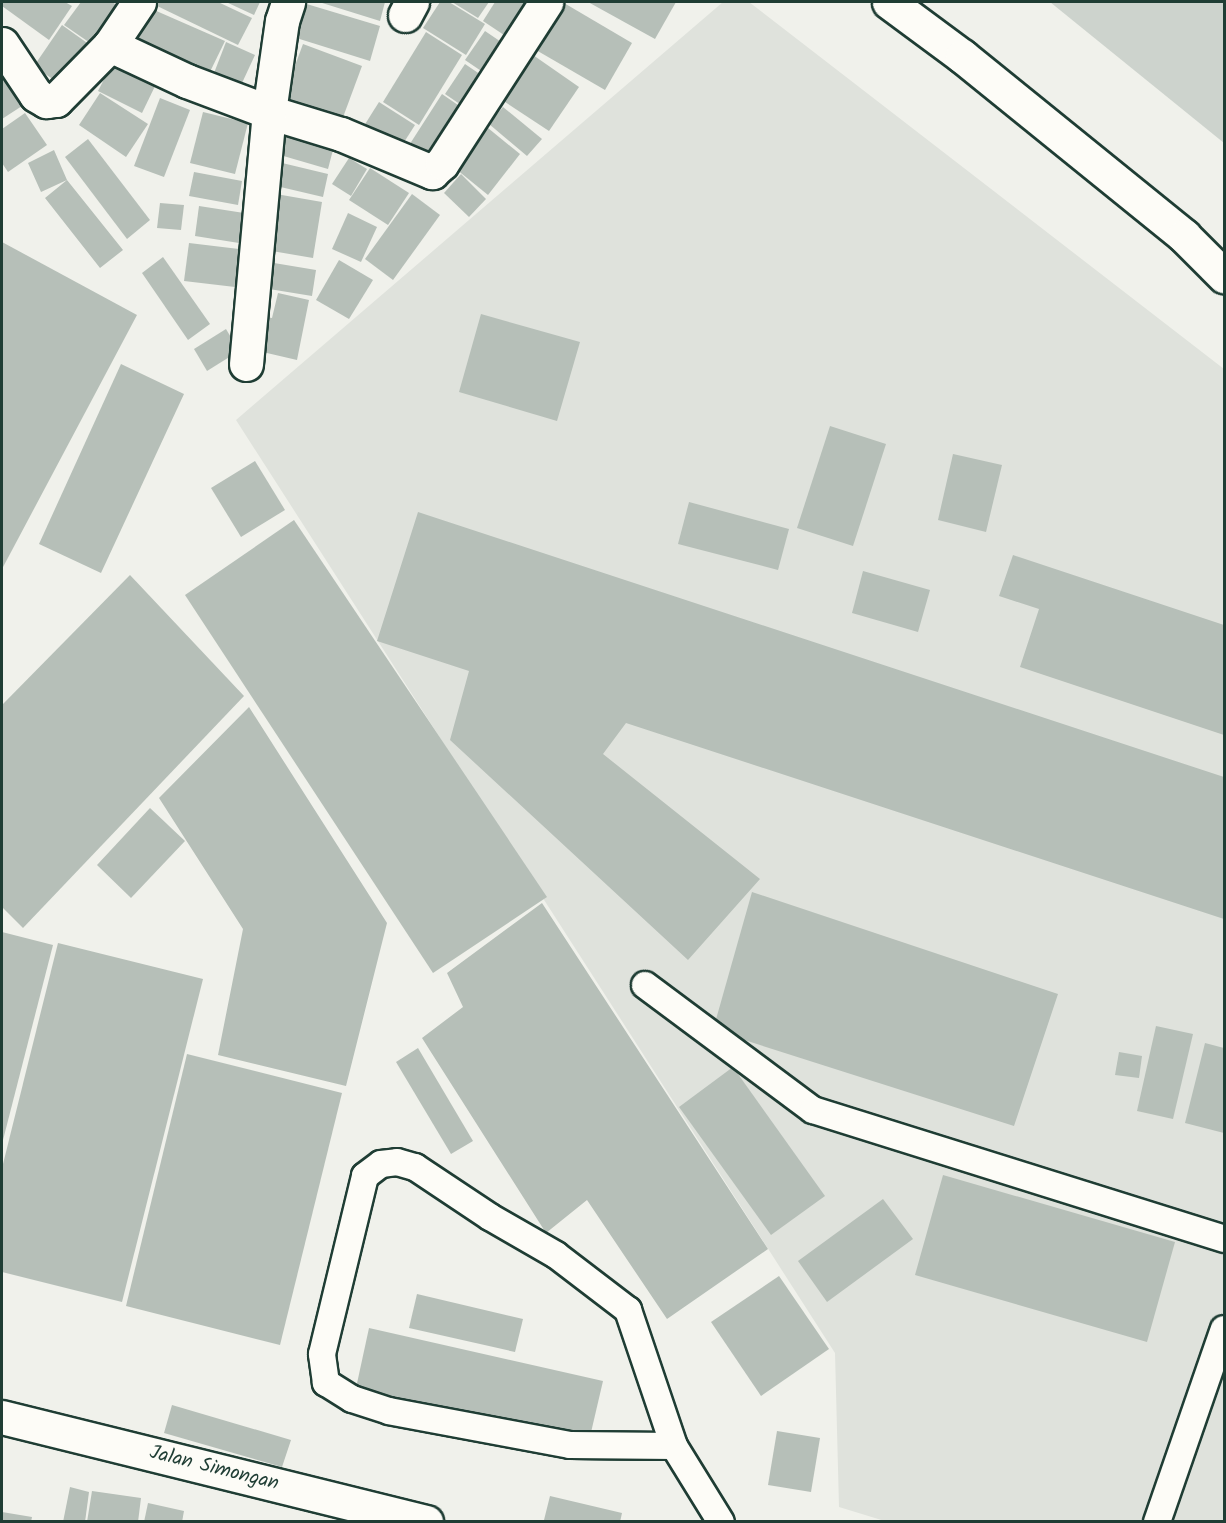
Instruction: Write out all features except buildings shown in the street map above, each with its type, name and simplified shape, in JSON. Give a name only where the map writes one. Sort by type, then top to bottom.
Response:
[{"type":"street","points":[[2,44],[36,95],[46,101],[56,100],[110,45],[139,2]]},
{"type":"street","points":[[246,364],[269,112],[282,21],[288,2]]},
{"type":"street","points":[[110,45],[187,81],[269,112],[341,134],[432,172],[442,164],[546,2]]},
{"type":"street","points":[[889,2],[962,56],[1175,229],[1224,276]]},
{"type":"street","name":"Jalan Simongan","points":[[2,1417],[426,1521]]},
{"type":"lane","points":[[645,985],[813,1110],[1224,1239]]},
{"type":"lane","points":[[674,1446],[570,1445],[389,1411],[352,1399],[326,1383],[322,1354],[365,1176],[381,1164],[397,1162],[415,1167],[490,1217],[556,1255],[628,1311],[674,1446],[721,1521]]},
{"type":"lane","points":[[1157,1521],[1224,1329]]},
{"type":"shaded area","points":[[723,2],[749,2],[1224,369],[1224,1521],[888,1522],[839,1507],[835,1353],[236,420]]},
{"type":"shaded area","points":[[1050,2],[1224,2],[1224,143]]}]
